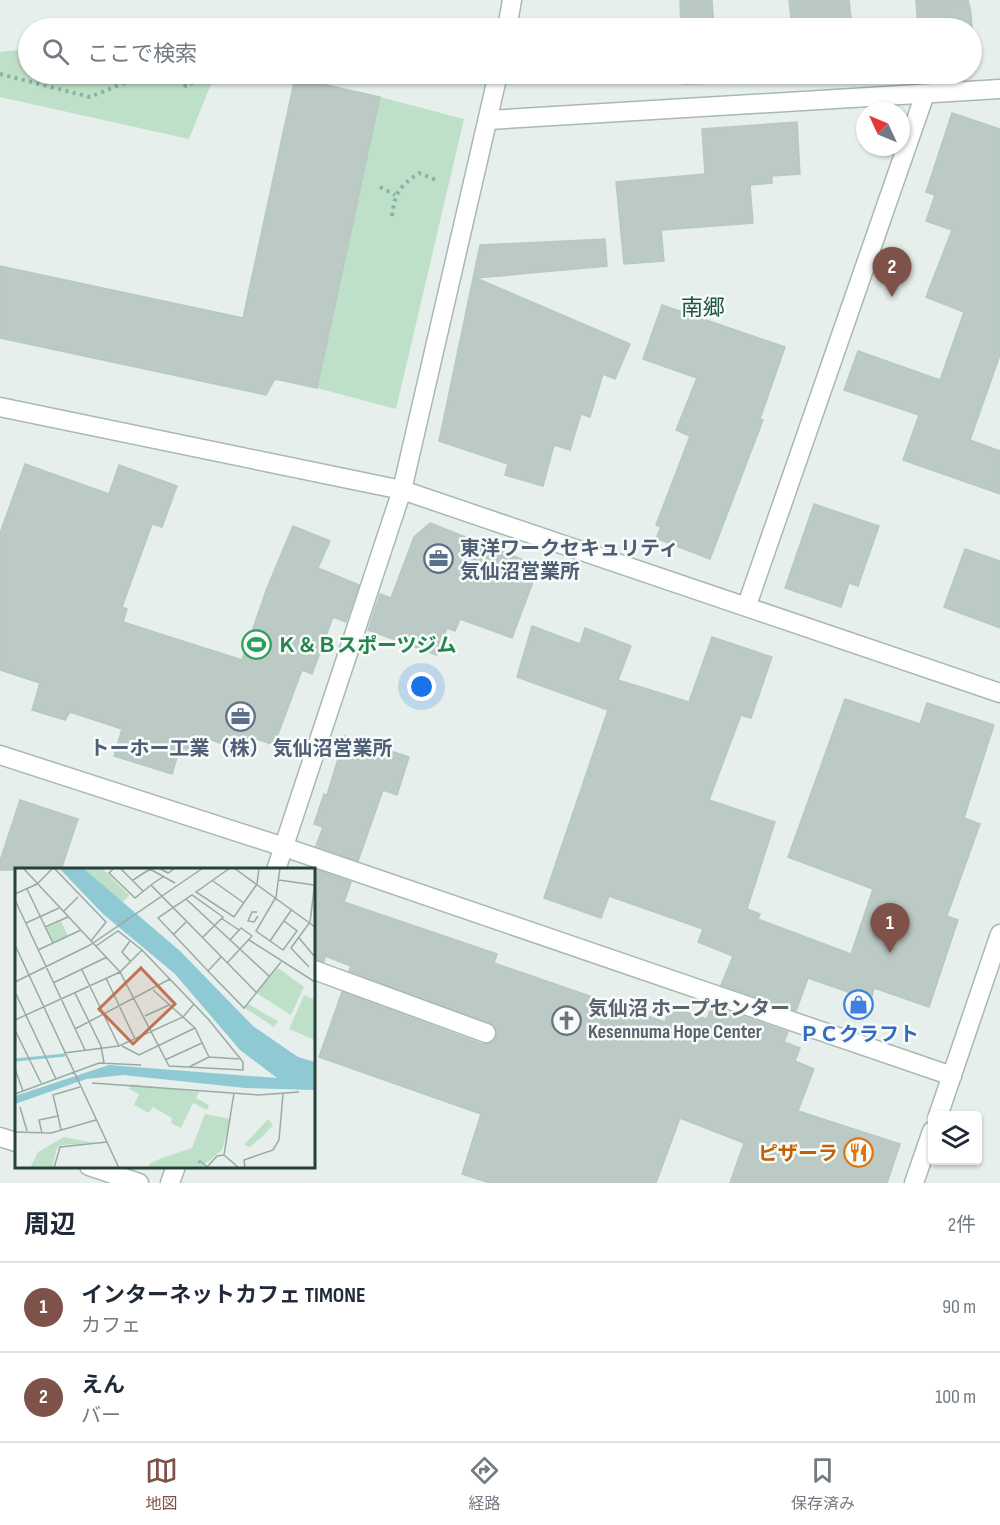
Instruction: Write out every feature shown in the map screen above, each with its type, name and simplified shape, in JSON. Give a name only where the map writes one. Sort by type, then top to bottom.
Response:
[{"type":"street","points":[[509,18],[512,0]]},
{"type":"street","points":[[277,868],[402,490],[496,84]]},
{"type":"street","points":[[489,120],[1000,89]]},
{"type":"street","points":[[747,605],[925,94]]},
{"type":"street","points":[[0,407],[402,490],[747,605],[1000,693]]},
{"type":"street","points":[[0,755],[284,847],[952,1076]]},
{"type":"street","points":[[940,1111],[1000,934]]},
{"type":"street","points":[[315,970],[486,1033]]},
{"type":"street","points":[[0,1137],[15,1142]]},
{"type":"street","points":[[914,1183],[928,1145]]},
{"type":"street","points":[[92,1168],[139,1183]]},
{"type":"street","points":[[170,1183],[176,1168]]},
{"type":"path","points":[[0,74],[18,79]]},
{"type":"path","points":[[38,84],[90,98],[122,84]]},
{"type":"path","points":[[392,216],[395,195],[405,182],[419,173],[436,180]]},
{"type":"path","points":[[380,187],[395,195]]},
{"type":"green space","points":[[18,50],[18,84],[211,84],[189,139],[0,97],[0,52]]},
{"type":"green space","points":[[380,97],[464,119],[396,409],[317,388]]},
{"type":"building","points":[[680,0],[712,0],[713,18],[681,18]]},
{"type":"building","points":[[789,0],[849,0],[851,18],[791,18]]},
{"type":"building","points":[[916,0],[968,0],[971,18],[917,18]]},
{"type":"building","points":[[294,84],[322,84],[380,97],[317,388],[275,379],[266,395],[0,338],[0,266],[243,318]]},
{"type":"building","points":[[952,113],[1000,129],[1000,355],[970,440],[1000,451],[1000,494],[903,460],[919,415],[844,390],[858,351],[940,380],[964,312],[926,297],[952,230],[926,221],[935,195],[926,192]]},
{"type":"building","points":[[797,122],[800,174],[772,176],[772,183],[750,185],[753,223],[661,230],[664,261],[624,264],[616,182],[705,174],[702,129]]},
{"type":"building","points":[[605,239],[607,266],[476,278],[630,344],[615,379],[603,374],[590,417],[581,414],[570,450],[554,445],[543,486],[505,475],[508,464],[439,441],[480,245]]},
{"type":"building","points":[[662,305],[785,347],[760,419],[763,420],[710,559],[656,538],[661,527],[656,525],[690,436],[676,430],[697,378],[643,359]]},
{"type":"building","points":[[25,464],[109,494],[119,465],[177,486],[162,527],[152,524],[122,607],[127,609],[123,622],[242,660],[267,588],[293,526],[330,541],[318,568],[359,585],[346,622],[333,617],[312,674],[302,670],[274,745],[257,739],[251,754],[195,734],[188,754],[179,751],[172,774],[114,756],[122,729],[70,712],[65,720],[32,710],[40,683],[0,670],[0,533]]},
{"type":"building","points":[[814,504],[879,526],[858,586],[849,583],[841,607],[785,588]]},
{"type":"building","points":[[430,523],[539,566],[512,638],[460,619],[455,631],[447,628],[437,655],[368,630],[380,594],[391,598],[414,537]]},
{"type":"building","points":[[965,549],[1000,561],[1000,628],[944,607]]},
{"type":"building","points":[[532,626],[580,644],[585,628],[631,646],[618,680],[689,702],[712,637],[772,657],[751,718],[741,715],[709,800],[775,822],[747,909],[760,914],[758,919],[851,954],[873,889],[788,857],[845,699],[920,724],[927,703],[994,725],[964,818],[980,824],[947,916],[958,920],[929,1007],[874,988],[871,1000],[808,978],[796,1011],[721,985],[733,956],[698,942],[703,929],[609,896],[601,918],[544,898],[608,710],[517,677]]},
{"type":"building","points":[[345,736],[409,757],[397,795],[383,790],[358,861],[316,846],[323,827],[314,824],[324,794],[327,795]]},
{"type":"building","points":[[20,800],[78,819],[62,868],[0,870],[0,861]]},
{"type":"building","points":[[315,869],[351,882],[344,902],[497,954],[494,963],[665,1022],[670,1007],[707,1019],[712,1006],[788,1032],[784,1042],[800,1048],[795,1061],[814,1069],[798,1111],[900,1144],[887,1183],[730,1183],[744,1143],[680,1118],[656,1183],[490,1183],[462,1174],[481,1114],[319,1057],[342,992],[482,1044],[494,1041],[497,1036],[495,1026],[349,971],[351,966],[325,956],[324,962],[315,959]]},
{"type":"place","name":"えん","points":[[892,297]]},
{"type":"place","name":"東洋ワークセキュリティ 気仙沼営業所","points":[[439,559]]},
{"type":"place","name":"Ｋ＆Ｂスポーツジム","points":[[256,645]]},
{"type":"place","name":"トーホー工業（株） 気仙沼営業所","points":[[241,717]]},
{"type":"place","name":"インターネットカフェ TIMONE","points":[[890,953]]},
{"type":"place","name":"ＰＣクラフト","points":[[859,1004]]},
{"type":"place","name":"気仙沼 ホープセンター Kesennuma Hope Center","points":[[567,1020]]},
{"type":"place","name":"ピザーラ","points":[[859,1153]]},
{"type":"district","name":"南郷","points":[[703,307]]}]
